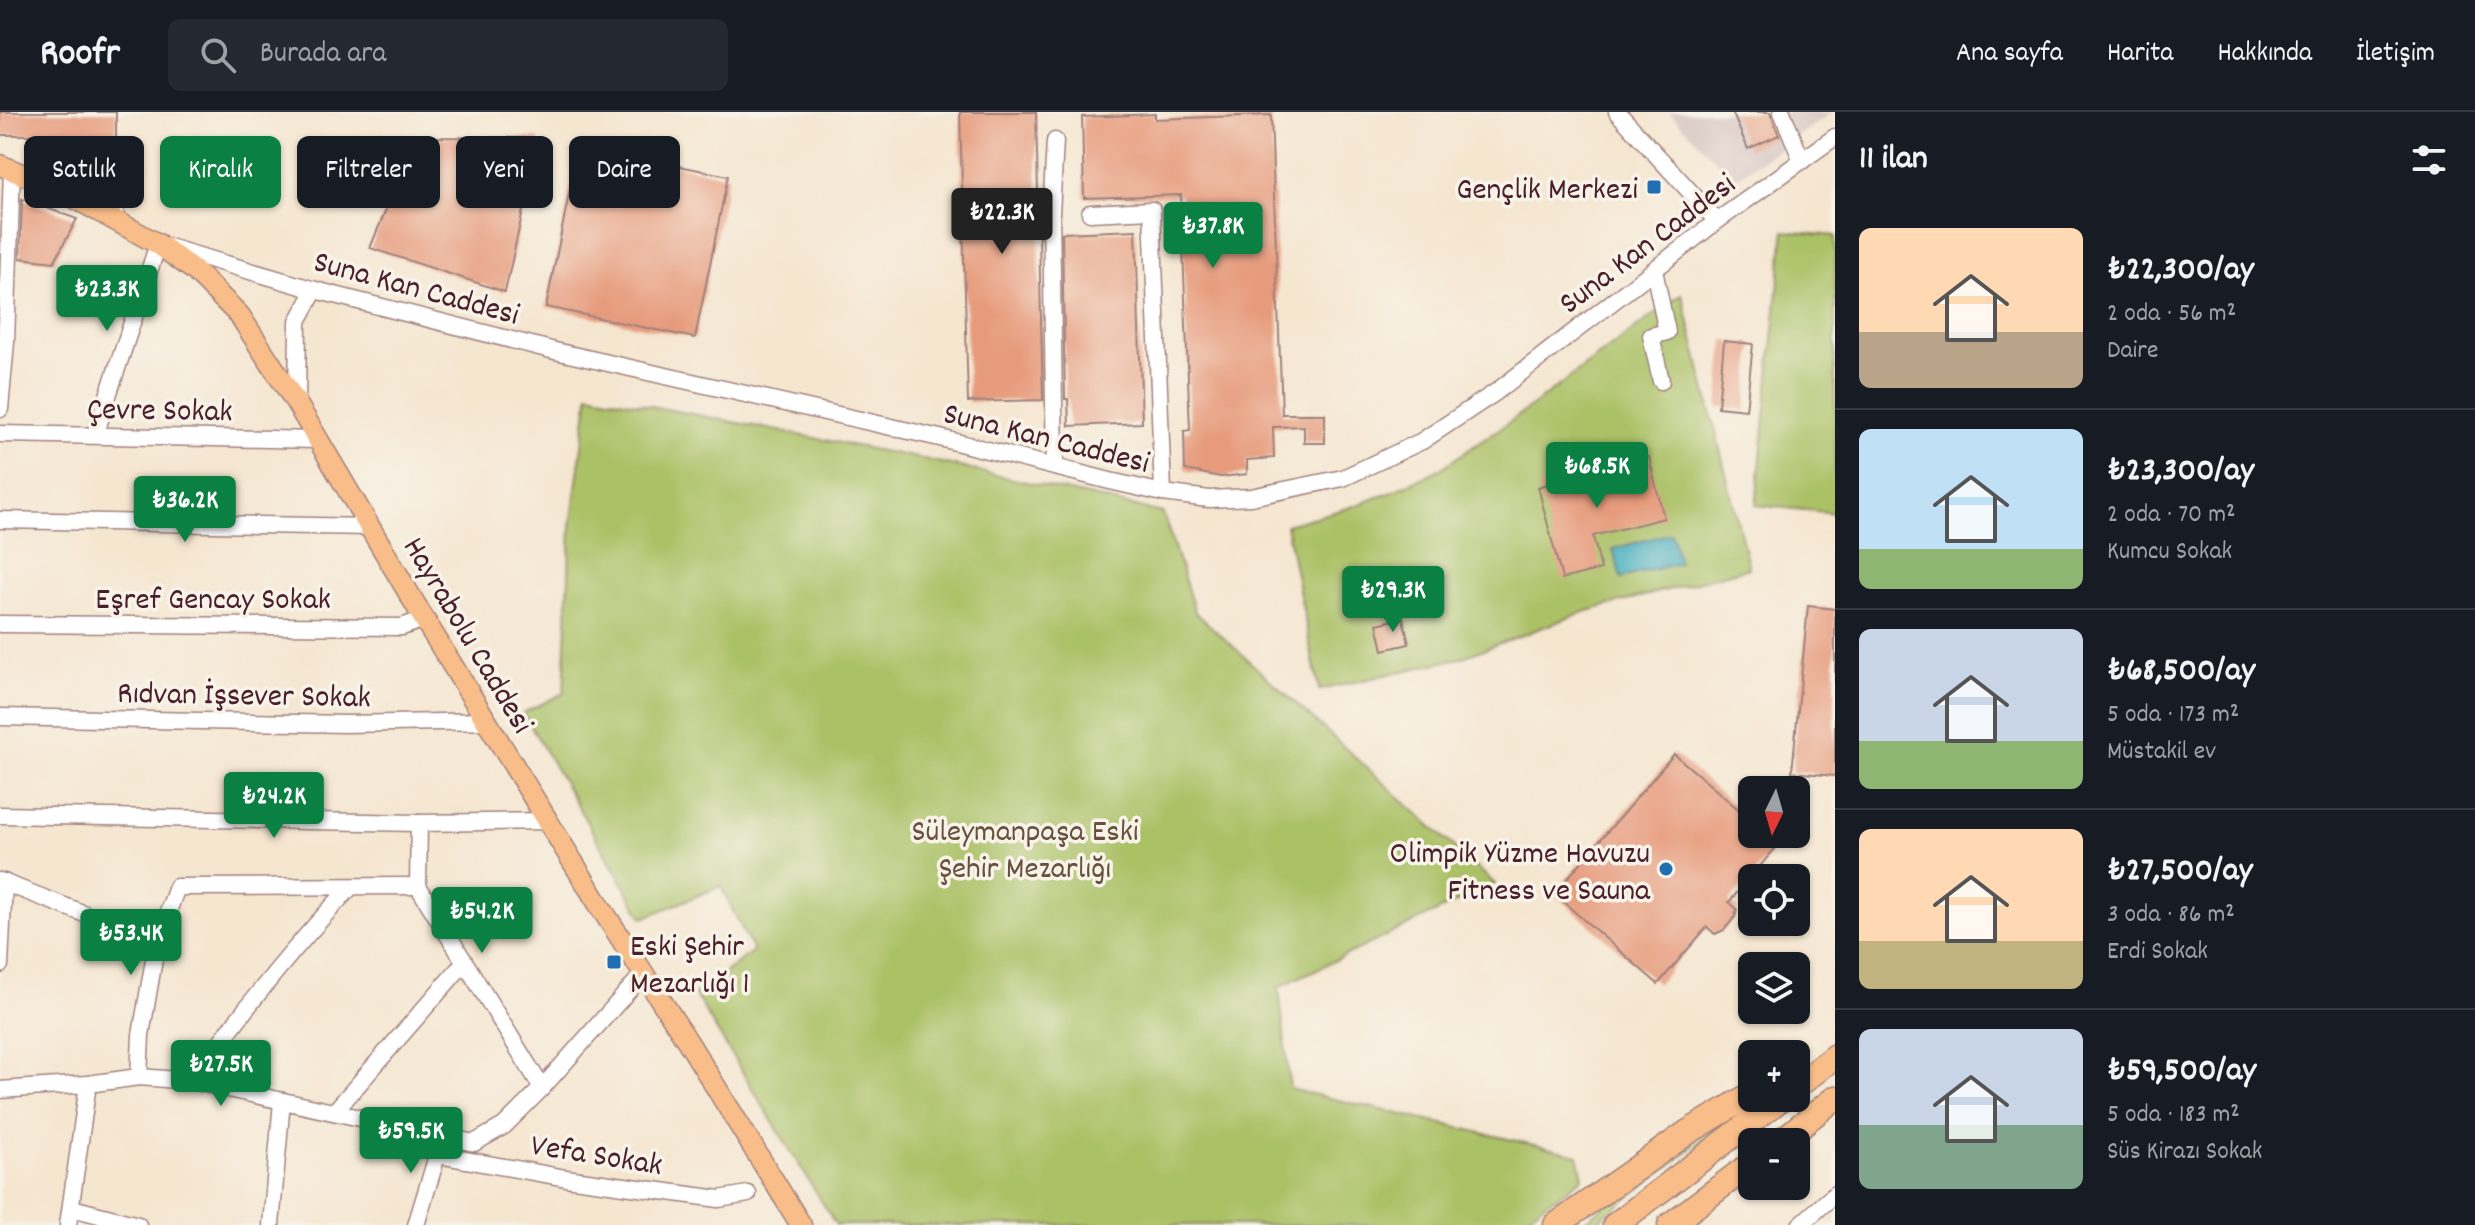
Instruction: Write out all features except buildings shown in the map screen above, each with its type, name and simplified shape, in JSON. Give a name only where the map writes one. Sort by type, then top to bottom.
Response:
[{"type":"highway","points":[[1810,1058],[1835,1045]]},
{"type":"highway","points":[[1810,1076],[1835,1056]]},
{"type":"highway","points":[[1798,1128],[1835,1098]]},
{"type":"highway","points":[[1556,1225],[1688,1132],[1738,1102]]},
{"type":"highway","points":[[1615,1225],[1764,1112]]},
{"type":"highway","points":[[1670,1225],[1738,1174]]},
{"type":"main road","name":"Hayrabolu Caddesi","points":[[93,208],[158,244],[195,271],[240,316],[297,404],[548,821],[801,1225]]},
{"type":"street","points":[[1617,112],[1717,221]]},
{"type":"street","points":[[1782,112],[1802,161]]},
{"type":"street","name":"Suna Kan Caddesi","points":[[158,244],[315,290],[569,354],[925,434],[1163,493],[1209,499],[1251,497],[1343,478],[1422,441],[1496,392],[1717,221],[1835,137]]},
{"type":"street","points":[[1055,141],[1051,214],[1055,467]]},
{"type":"street","points":[[0,409],[6,168]]},
{"type":"street","points":[[115,219],[116,208]]},
{"type":"street","points":[[1090,213],[1152,210],[1163,493]]},
{"type":"street","points":[[95,435],[158,244]]},
{"type":"street","points":[[1654,270],[1667,332],[1651,336],[1659,366]]},
{"type":"street","points":[[297,404],[298,321],[315,290]]},
{"type":"street","name":"Çevre Sokak","points":[[0,434],[318,440]]},
{"type":"street","points":[[0,520],[370,527]]},
{"type":"street","name":"Eşref Gencay Sokak","points":[[0,624],[402,627],[424,619]]},
{"type":"street","name":"Rıdvan İşsever Sokak","points":[[0,717],[346,724],[488,721]]},
{"type":"street","points":[[0,815],[419,823],[548,821]]},
{"type":"street","points":[[419,823],[418,886],[463,964],[542,1088]]},
{"type":"street","points":[[0,965],[2,882],[157,942]]},
{"type":"street","points":[[139,1077],[141,1035],[157,942],[177,887],[418,886]]},
{"type":"street","points":[[192,1081],[251,1002],[351,887]]},
{"type":"street","points":[[335,1111],[463,964]]},
{"type":"street","points":[[0,1090],[139,1077],[192,1081],[474,1143],[504,1126],[542,1088],[644,973]]},
{"type":"street","points":[[88,1084],[70,1216],[138,1225]]},
{"type":"street","points":[[271,1225],[282,1101]]},
{"type":"street","points":[[416,1225],[443,1136]]},
{"type":"street","name":"Vefa Sokak","points":[[438,1155],[566,1178],[719,1199],[748,1194]]},
{"type":"street","points":[[1800,1225],[1835,1194]]},
{"type":"shaded area","points":[[1669,112],[1833,112],[1734,179]]},
{"type":"green space","points":[[1784,231],[1835,236],[1835,513],[1756,505]]},
{"type":"green space","points":[[1682,294],[1749,568],[1584,612],[1460,658],[1319,690],[1286,525],[1390,493],[1440,469],[1518,416]]},
{"type":"green space","name":"Süleymanpaşa Eski Şehir Mezarlığı","points":[[589,394],[933,461],[1163,513],[1195,612],[1495,884],[1279,987],[1290,1089],[1578,1155],[1583,1178],[1514,1225],[836,1225],[695,995],[753,951],[721,886],[643,918],[523,713],[564,693],[571,526]]},
{"type":"green space","points":[[1723,1121],[1727,1123],[1592,1225],[1578,1225]]},
{"type":"water","points":[[1671,533],[1679,563],[1621,578],[1613,549]]},
{"type":"place","name":"Gençlik Merkezi","points":[[1654,187]]},
{"type":"place","name":"Olimpik Yüzme Havuzu Fitness ve Sauna","points":[[1666,869]]},
{"type":"place","name":"Eski Şehir Mezarlığı 1","points":[[614,962]]}]
